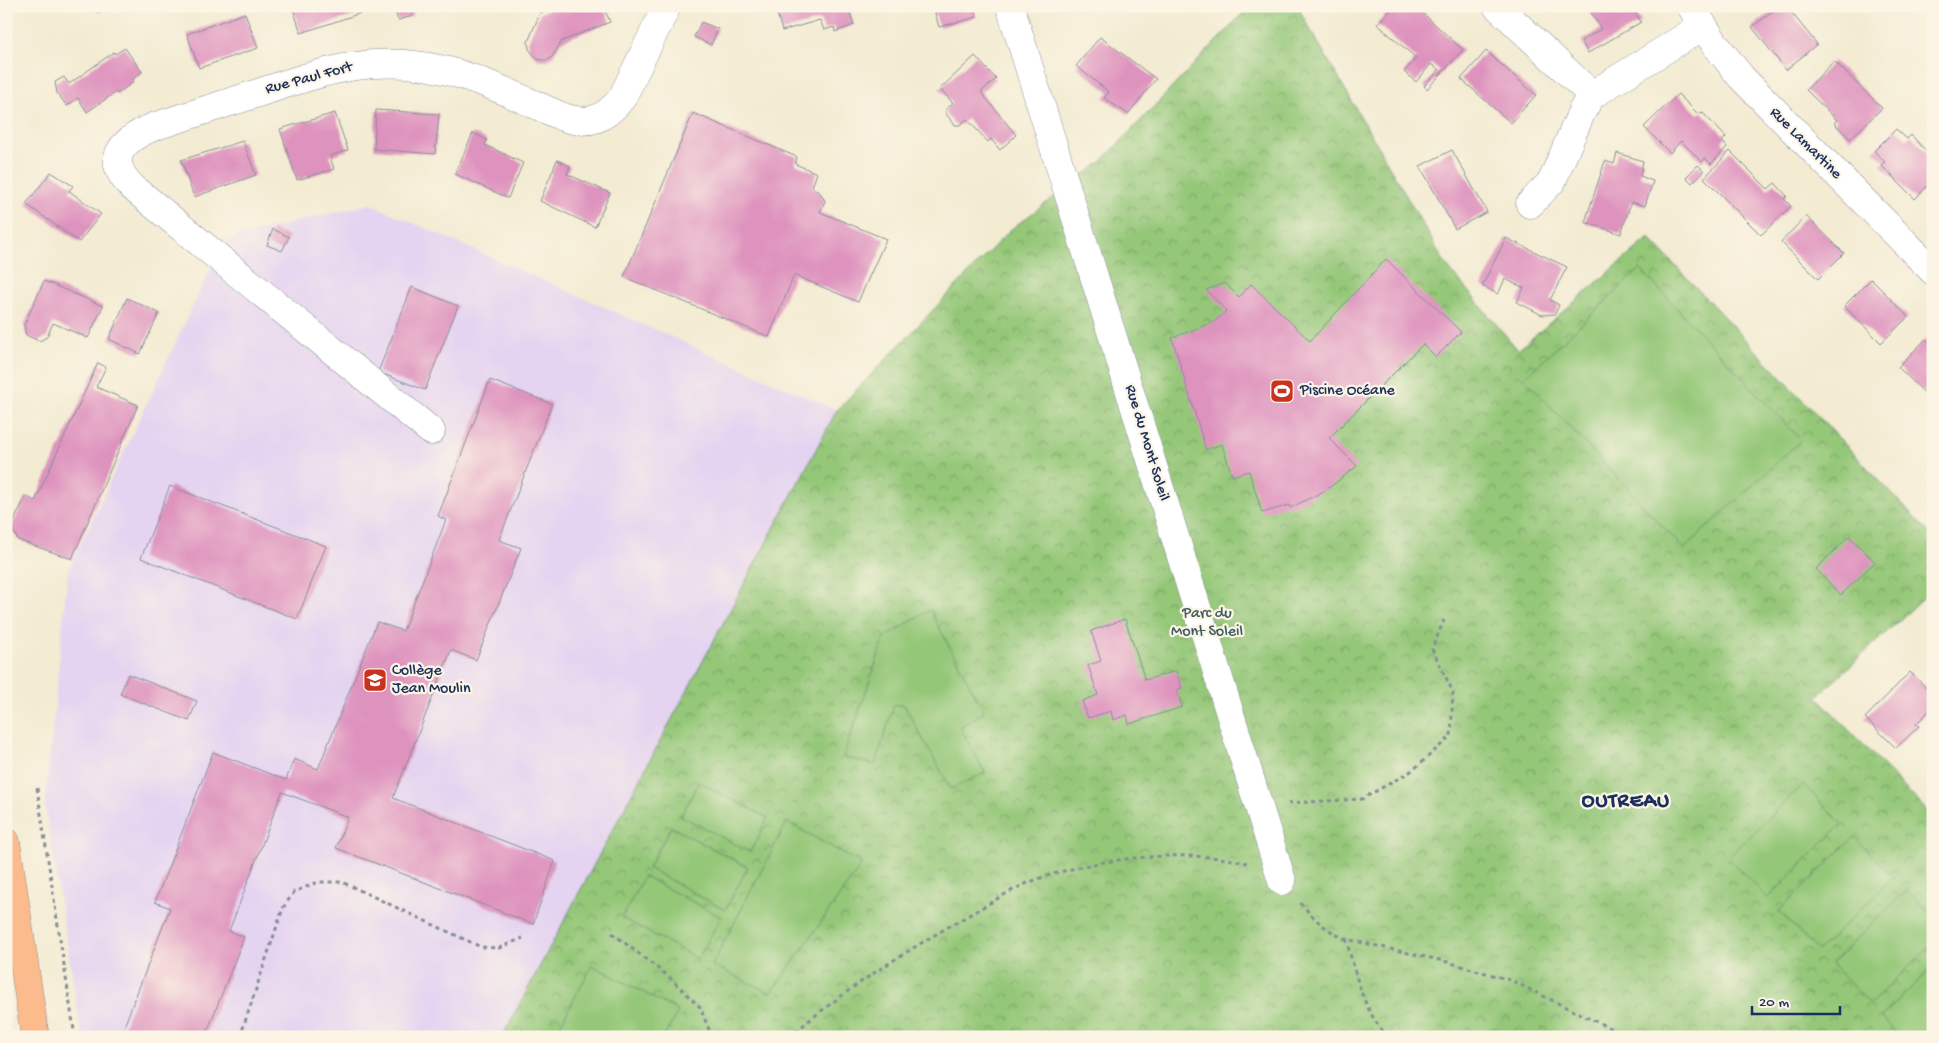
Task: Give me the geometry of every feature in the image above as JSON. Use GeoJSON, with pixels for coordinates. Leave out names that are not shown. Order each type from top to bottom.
{"type":"FeatureCollection","features":[{"type":"Feature","properties":{"kind":"main road"},"geometry":{"type":"LineString","coordinates":[[6,842],[35,1037]]}},
{"type":"Feature","properties":{"kind":"street","name":"Rue Paul Fort"},"geometry":{"type":"LineString","coordinates":[[431,431],[125,180],[119,171],[117,163],[119,153],[131,138],[153,127],[322,72],[356,65],[382,63],[426,66],[455,73],[563,117],[585,122],[595,120],[614,108],[625,92],[667,6]]}},
{"type":"Feature","properties":{"kind":"street","name":"Rue du Mont Soleil"},"geometry":{"type":"LineString","coordinates":[[1010,6],[1282,881]]}},
{"type":"Feature","properties":{"kind":"street"},"geometry":{"type":"LineString","coordinates":[[1497,6],[1592,95]]}},
{"type":"Feature","properties":{"kind":"street"},"geometry":{"type":"LineString","coordinates":[[1530,204],[1552,181],[1582,111],[1592,95],[1697,16]]}},
{"type":"Feature","properties":{"kind":"street","name":"Rue Lamartine"},"geometry":{"type":"LineString","coordinates":[[1697,16],[1736,72],[1767,106],[1933,270]]}},
{"type":"Feature","properties":{"kind":"path"},"geometry":{"type":"LineString","coordinates":[[1258,805],[1362,799],[1414,770],[1451,736],[1453,692],[1432,649],[1444,620]]}},
{"type":"Feature","properties":{"kind":"path"},"geometry":{"type":"LineString","coordinates":[[37,788],[75,1037]]}},
{"type":"Feature","properties":{"kind":"path"},"geometry":{"type":"LineString","coordinates":[[790,1037],[827,1006],[898,956],[995,900],[1036,880],[1057,873],[1112,861],[1179,856],[1210,857],[1249,863],[1282,881],[1321,926],[1346,939],[1444,961],[1510,980],[1628,1037]]}},
{"type":"Feature","properties":{"kind":"path"},"geometry":{"type":"LineString","coordinates":[[240,1037],[283,908],[294,892],[318,882],[342,882],[481,947],[499,948],[524,938]]}},
{"type":"Feature","properties":{"kind":"path"},"geometry":{"type":"LineString","coordinates":[[612,933],[669,977],[700,1007],[712,1037]]}},
{"type":"Feature","properties":{"kind":"path"},"geometry":{"type":"LineString","coordinates":[[1346,939],[1367,1009],[1378,1027],[1388,1037]]}},
{"type":"Feature","properties":{"kind":"shaded area","name":"Collège Jean Moulin"},"geometry":{"type":"Polygon","coordinates":[[[370,204],[837,410],[502,1037],[82,1037],[45,806],[68,571],[224,240],[370,204]]]}},
{"type":"Feature","properties":{"kind":"green space","name":"Parc du Mont Soleil"},"geometry":{"type":"Polygon","coordinates":[[[1250,6],[1297,6],[1446,265],[1518,350],[1649,238],[1933,537],[1933,589],[1817,697],[1933,817],[1933,1037],[502,1037],[837,410],[1010,230],[1101,162],[1250,6]]]}},
{"type":"Feature","properties":{"kind":"green space"},"geometry":{"type":"Polygon","coordinates":[[[1640,269],[1801,440],[1684,549],[1524,378],[1640,269]]]}},
{"type":"Feature","properties":{"kind":"green space"},"geometry":{"type":"Polygon","coordinates":[[[930,610],[984,712],[960,727],[985,773],[951,789],[904,705],[894,705],[875,765],[843,757],[885,637],[930,610]]]}},
{"type":"Feature","properties":{"kind":"green space"},"geometry":{"type":"Polygon","coordinates":[[[699,782],[768,818],[750,852],[681,816],[699,782]]]}},
{"type":"Feature","properties":{"kind":"green space"},"geometry":{"type":"Polygon","coordinates":[[[1803,784],[1842,824],[1768,898],[1728,858],[1803,784]]]}},
{"type":"Feature","properties":{"kind":"green space"},"geometry":{"type":"Polygon","coordinates":[[[787,822],[862,864],[771,993],[712,965],[787,822]]]}},
{"type":"Feature","properties":{"kind":"green space"},"geometry":{"type":"Polygon","coordinates":[[[671,827],[748,867],[725,910],[648,868],[671,827]]]}},
{"type":"Feature","properties":{"kind":"green space"},"geometry":{"type":"Polygon","coordinates":[[[1854,837],[1894,877],[1818,951],[1779,911],[1854,837]]]}},
{"type":"Feature","properties":{"kind":"green space"},"geometry":{"type":"Polygon","coordinates":[[[644,876],[721,917],[698,959],[622,918],[644,876]]]}},
{"type":"Feature","properties":{"kind":"green space"},"geometry":{"type":"Polygon","coordinates":[[[1907,890],[1933,917],[1933,943],[1870,1004],[1831,964],[1907,890]]]}},
{"type":"Feature","properties":{"kind":"green space"},"geometry":{"type":"Polygon","coordinates":[[[592,965],[678,1011],[664,1037],[554,1037],[592,965]]]}},
{"type":"Feature","properties":{"kind":"green space"},"geometry":{"type":"Polygon","coordinates":[[[1933,967],[1933,1037],[1900,1037],[1881,1017],[1933,967]]]}},
{"type":"Feature","properties":{"kind":"building"},"geometry":{"type":"Polygon","coordinates":[[[96,6],[111,6],[98,12],[96,6]]]}},
{"type":"Feature","properties":{"kind":"building"},"geometry":{"type":"Polygon","coordinates":[[[292,6],[362,6],[364,12],[301,33],[292,6]]]}},
{"type":"Feature","properties":{"kind":"building"},"geometry":{"type":"Polygon","coordinates":[[[393,6],[412,6],[413,16],[398,20],[393,6]]]}},
{"type":"Feature","properties":{"kind":"building"},"geometry":{"type":"Polygon","coordinates":[[[556,6],[603,6],[610,22],[562,41],[548,60],[537,59],[529,49],[528,42],[540,13],[556,6]]]}},
{"type":"Feature","properties":{"kind":"building"},"geometry":{"type":"Polygon","coordinates":[[[775,6],[848,6],[854,25],[835,32],[834,27],[824,30],[820,20],[782,31],[775,6]]]}},
{"type":"Feature","properties":{"kind":"building"},"geometry":{"type":"Polygon","coordinates":[[[933,6],[973,6],[977,17],[939,27],[933,6]]]}},
{"type":"Feature","properties":{"kind":"building"},"geometry":{"type":"Polygon","coordinates":[[[1394,6],[1415,6],[1463,50],[1427,89],[1424,86],[1439,70],[1431,64],[1416,82],[1404,72],[1416,58],[1377,24],[1394,6]]]}},
{"type":"Feature","properties":{"kind":"building"},"geometry":{"type":"Polygon","coordinates":[[[1587,6],[1632,6],[1641,22],[1588,53],[1581,41],[1601,29],[1587,6]]]}},
{"type":"Feature","properties":{"kind":"building"},"geometry":{"type":"Polygon","coordinates":[[[1779,6],[1786,6],[1817,44],[1786,70],[1752,27],[1779,6]]]}},
{"type":"Feature","properties":{"kind":"building"},"geometry":{"type":"Polygon","coordinates":[[[245,13],[258,48],[199,68],[187,34],[245,13]]]}},
{"type":"Feature","properties":{"kind":"building"},"geometry":{"type":"Polygon","coordinates":[[[701,22],[718,29],[711,45],[694,37],[701,22]]]}},
{"type":"Feature","properties":{"kind":"building"},"geometry":{"type":"Polygon","coordinates":[[[1100,37],[1156,79],[1128,114],[1104,98],[1109,92],[1076,66],[1100,37]]]}},
{"type":"Feature","properties":{"kind":"building"},"geometry":{"type":"Polygon","coordinates":[[[125,48],[142,72],[133,79],[133,82],[87,112],[78,98],[67,106],[57,93],[55,82],[64,77],[69,84],[114,52],[115,54],[125,48]]]}},
{"type":"Feature","properties":{"kind":"building"},"geometry":{"type":"Polygon","coordinates":[[[1486,51],[1536,95],[1511,123],[1461,79],[1486,51]]]}},
{"type":"Feature","properties":{"kind":"building"},"geometry":{"type":"Polygon","coordinates":[[[975,56],[996,79],[981,92],[1016,135],[1000,150],[991,139],[988,142],[967,119],[960,125],[955,125],[946,114],[946,109],[953,103],[940,89],[975,56]]]}},
{"type":"Feature","properties":{"kind":"building"},"geometry":{"type":"Polygon","coordinates":[[[1834,61],[1882,108],[1850,139],[1834,123],[1837,120],[1806,90],[1834,61]]]}},
{"type":"Feature","properties":{"kind":"building"},"geometry":{"type":"Polygon","coordinates":[[[1678,94],[1698,114],[1702,112],[1726,137],[1722,141],[1727,147],[1711,164],[1705,158],[1702,162],[1681,141],[1670,153],[1644,127],[1678,94]]]}},
{"type":"Feature","properties":{"kind":"building"},"geometry":{"type":"Polygon","coordinates":[[[376,110],[439,114],[435,154],[374,149],[376,110]]]}},
{"type":"Feature","properties":{"kind":"building"},"geometry":{"type":"Polygon","coordinates":[[[335,113],[348,150],[330,156],[334,169],[297,180],[280,129],[335,113]]]}},
{"type":"Feature","properties":{"kind":"building"},"geometry":{"type":"Polygon","coordinates":[[[693,113],[797,157],[795,164],[817,173],[812,187],[821,194],[825,201],[820,212],[886,239],[858,302],[794,275],[769,337],[624,277],[693,113]]]}},
{"type":"Feature","properties":{"kind":"building"},"geometry":{"type":"Polygon","coordinates":[[[1896,129],[1907,139],[1911,135],[1930,155],[1933,152],[1933,180],[1915,199],[1881,165],[1885,162],[1874,151],[1896,129]]]}},
{"type":"Feature","properties":{"kind":"building"},"geometry":{"type":"Polygon","coordinates":[[[473,133],[487,140],[485,145],[523,163],[508,198],[455,174],[473,133]]]}},
{"type":"Feature","properties":{"kind":"building"},"geometry":{"type":"Polygon","coordinates":[[[243,141],[256,175],[194,197],[181,160],[243,141]]]}},
{"type":"Feature","properties":{"kind":"building"},"geometry":{"type":"Polygon","coordinates":[[[1452,150],[1487,212],[1455,229],[1420,166],[1452,150]]]}},
{"type":"Feature","properties":{"kind":"building"},"geometry":{"type":"Polygon","coordinates":[[[1730,151],[1768,189],[1775,183],[1787,196],[1784,199],[1791,206],[1761,235],[1704,178],[1730,151]]]}},
{"type":"Feature","properties":{"kind":"building"},"geometry":{"type":"Polygon","coordinates":[[[1617,153],[1643,161],[1640,176],[1653,181],[1645,206],[1631,202],[1621,234],[1585,222],[1605,161],[1614,164],[1617,153]]]}},
{"type":"Feature","properties":{"kind":"building"},"geometry":{"type":"Polygon","coordinates":[[[557,160],[570,166],[567,174],[610,193],[595,227],[540,201],[557,160]]]}},
{"type":"Feature","properties":{"kind":"building"},"geometry":{"type":"Polygon","coordinates":[[[1698,165],[1704,171],[1692,183],[1686,177],[1698,165]]]}},
{"type":"Feature","properties":{"kind":"building"},"geometry":{"type":"Polygon","coordinates":[[[51,172],[73,186],[69,191],[101,214],[79,242],[26,204],[51,172]]]}},
{"type":"Feature","properties":{"kind":"building"},"geometry":{"type":"Polygon","coordinates":[[[1806,216],[1844,253],[1818,279],[1781,242],[1806,216]]]}},
{"type":"Feature","properties":{"kind":"building"},"geometry":{"type":"Polygon","coordinates":[[[273,229],[289,237],[282,251],[267,245],[273,229]]]}},
{"type":"Feature","properties":{"kind":"building"},"geometry":{"type":"Polygon","coordinates":[[[1506,238],[1567,267],[1550,300],[1559,305],[1555,314],[1542,315],[1517,302],[1524,288],[1505,279],[1498,294],[1482,286],[1506,238]]]}},
{"type":"Feature","properties":{"kind":"building","name":"Piscine Océane"},"geometry":{"type":"Polygon","coordinates":[[[1386,259],[1461,332],[1436,357],[1423,344],[1329,438],[1357,466],[1326,490],[1290,508],[1289,505],[1262,513],[1249,471],[1232,476],[1222,444],[1206,450],[1172,338],[1214,322],[1226,311],[1206,290],[1225,283],[1239,297],[1251,284],[1310,341],[1386,259]]]}},
{"type":"Feature","properties":{"kind":"building"},"geometry":{"type":"Polygon","coordinates":[[[1871,279],[1908,317],[1881,343],[1844,306],[1871,279]]]}},
{"type":"Feature","properties":{"kind":"building"},"geometry":{"type":"Polygon","coordinates":[[[44,281],[103,306],[88,338],[53,323],[47,337],[39,341],[26,335],[24,325],[44,281]]]}},
{"type":"Feature","properties":{"kind":"building"},"geometry":{"type":"Polygon","coordinates":[[[412,287],[458,306],[425,390],[378,372],[412,287]]]}},
{"type":"Feature","properties":{"kind":"building"},"geometry":{"type":"Polygon","coordinates":[[[127,298],[159,313],[140,354],[109,339],[127,298]]]}},
{"type":"Feature","properties":{"kind":"building"},"geometry":{"type":"Polygon","coordinates":[[[1926,339],[1933,346],[1933,401],[1898,367],[1926,339]]]}},
{"type":"Feature","properties":{"kind":"building"},"geometry":{"type":"Polygon","coordinates":[[[98,363],[106,367],[96,387],[138,405],[72,559],[18,540],[11,527],[26,496],[35,501],[98,363]]]}},
{"type":"Feature","properties":{"kind":"building"},"geometry":{"type":"Polygon","coordinates":[[[490,380],[552,404],[499,540],[521,548],[476,660],[451,650],[393,798],[555,861],[533,924],[336,848],[348,817],[282,792],[229,931],[244,937],[205,1037],[120,1037],[170,908],[155,902],[213,752],[286,780],[294,759],[318,769],[377,622],[403,631],[446,520],[438,516],[490,380]]]}},
{"type":"Feature","properties":{"kind":"building"},"geometry":{"type":"Polygon","coordinates":[[[170,486],[326,546],[297,619],[141,558],[170,486]]]}},
{"type":"Feature","properties":{"kind":"building"},"geometry":{"type":"Polygon","coordinates":[[[1849,536],[1875,562],[1841,595],[1816,569],[1849,536]]]}},
{"type":"Feature","properties":{"kind":"building"},"geometry":{"type":"Polygon","coordinates":[[[1125,619],[1145,680],[1176,671],[1182,688],[1177,690],[1182,707],[1129,724],[1127,715],[1113,720],[1111,711],[1088,718],[1082,701],[1098,695],[1088,665],[1101,661],[1091,631],[1125,619]]]}},
{"type":"Feature","properties":{"kind":"building"},"geometry":{"type":"Polygon","coordinates":[[[1910,672],[1933,694],[1933,707],[1916,724],[1919,726],[1896,748],[1865,718],[1910,672]]]}},
{"type":"Feature","properties":{"kind":"building"},"geometry":{"type":"Polygon","coordinates":[[[128,674],[197,701],[189,721],[120,694],[128,674]]]}},
{"type":"Feature","properties":{"kind":"place","name":"Piscine Océane"},"geometry":{"type":"Point","coordinates":[1282,391]}},
{"type":"Feature","properties":{"kind":"place","name":"Collège Jean Moulin"},"geometry":{"type":"Point","coordinates":[375,680]}},
{"type":"Feature","properties":{"kind":"district","name":"OUTREAU"},"geometry":{"type":"Point","coordinates":[1626,802]}}]}
